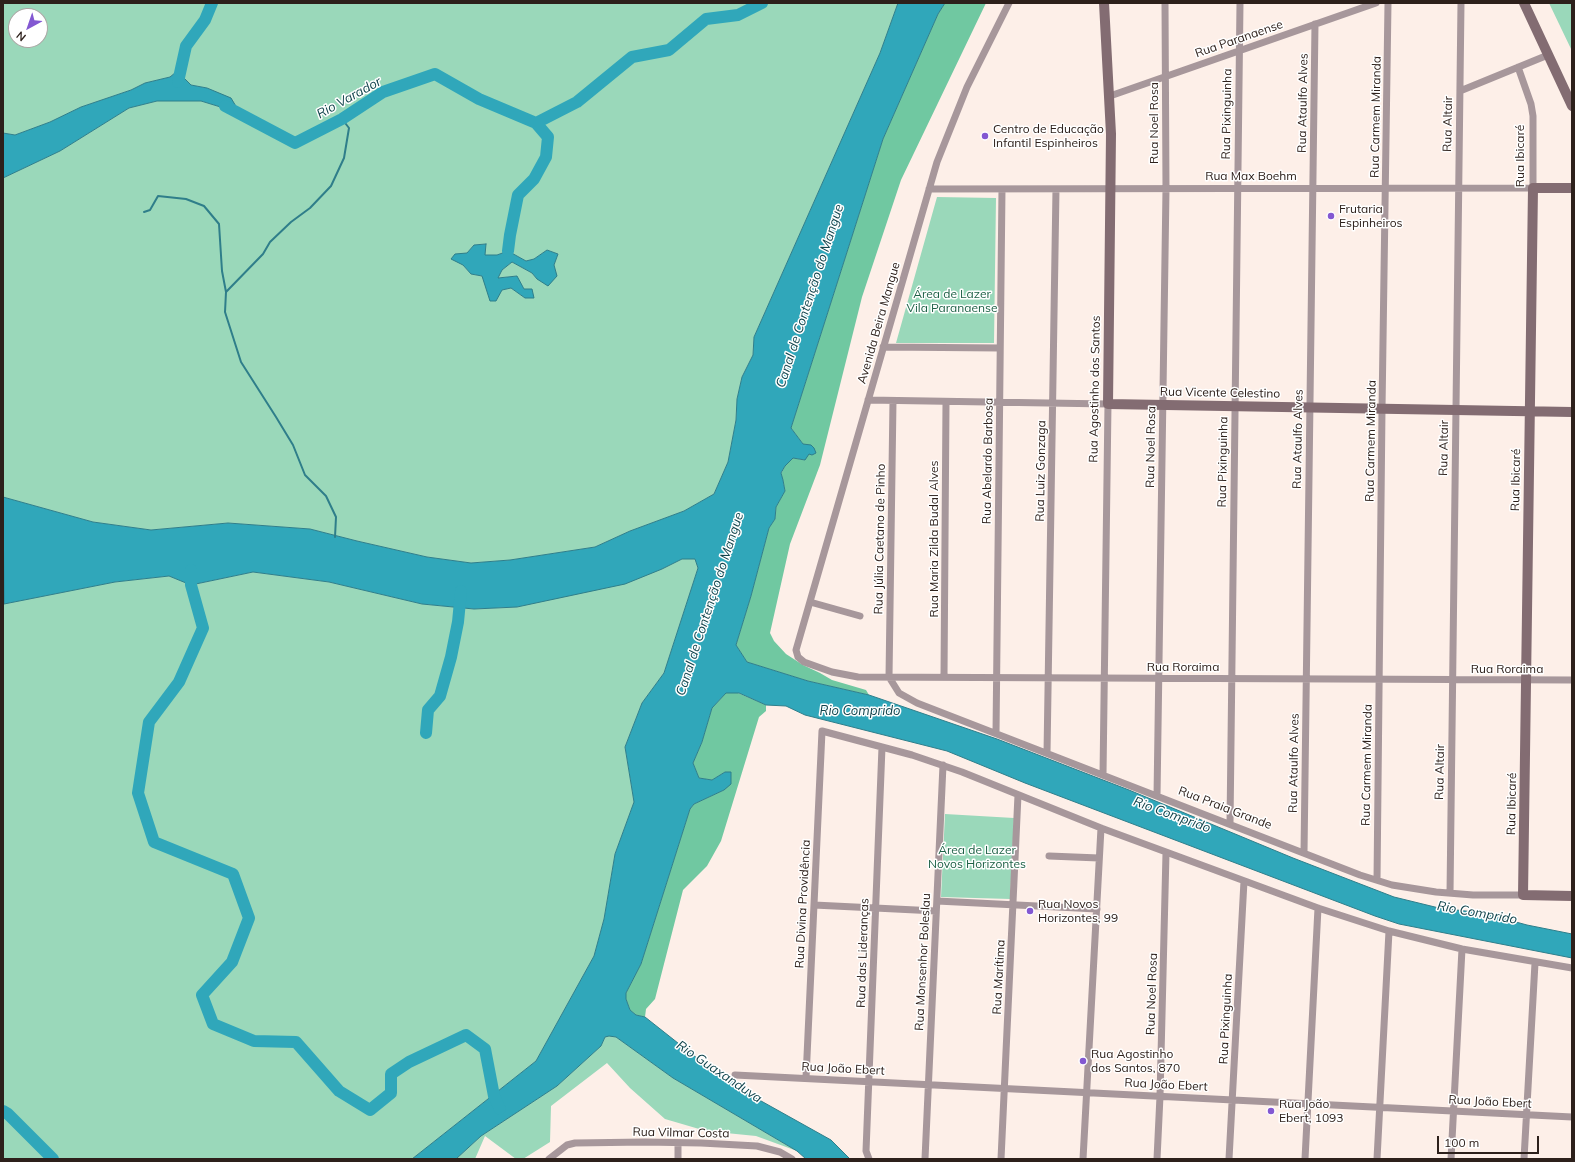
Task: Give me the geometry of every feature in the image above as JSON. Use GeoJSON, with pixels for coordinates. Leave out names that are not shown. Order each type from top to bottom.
{"type":"FeatureCollection","features":[{"type":"Feature","properties":{"kind":"street","name":"Avenida Beira Mangue"},"geometry":{"type":"LineString","coordinates":[[798,658],[796,650],[937,162],[955,116],[1009,3]]}},
{"type":"Feature","properties":{"kind":"street","name":"Rua Agostinho dos Santos"},"geometry":{"type":"LineString","coordinates":[[1103,775],[1111,189],[1110,96],[1104,3]]}},
{"type":"Feature","properties":{"kind":"street","name":"Rua Noel Rosa"},"geometry":{"type":"LineString","coordinates":[[1156,796],[1166,189],[1165,3]]}},
{"type":"Feature","properties":{"kind":"street","name":"Rua Pixinguinha"},"geometry":{"type":"LineString","coordinates":[[1230,824],[1240,3]]}},
{"type":"Feature","properties":{"kind":"street","name":"Rua Paranaense"},"geometry":{"type":"LineString","coordinates":[[1110,96],[1376,3]]}},
{"type":"Feature","properties":{"kind":"street","name":"Rua Carmem Miranda"},"geometry":{"type":"LineString","coordinates":[[1377,880],[1388,3]]}},
{"type":"Feature","properties":{"kind":"street","name":"Rua Altair"},"geometry":{"type":"LineString","coordinates":[[1450,894],[1461,3]]}},
{"type":"Feature","properties":{"kind":"street"},"geometry":{"type":"LineString","coordinates":[[1524,3],[1572,106]]}},
{"type":"Feature","properties":{"kind":"street","name":"Rua Ataulfo Alves"},"geometry":{"type":"LineString","coordinates":[[1304,853],[1315,24]]}},
{"type":"Feature","properties":{"kind":"street"},"geometry":{"type":"LineString","coordinates":[[1460,91],[1548,54]]}},
{"type":"Feature","properties":{"kind":"street","name":"Rua Ibicaré"},"geometry":{"type":"LineString","coordinates":[[1518,67],[1529,97],[1533,116],[1523,896]]}},
{"type":"Feature","properties":{"kind":"street","name":"Rua Max Boehm"},"geometry":{"type":"LineString","coordinates":[[929,189],[1572,188]]}},
{"type":"Feature","properties":{"kind":"street","name":"Rua Abelardo Barbosa"},"geometry":{"type":"LineString","coordinates":[[996,733],[1002,189]]}},
{"type":"Feature","properties":{"kind":"street","name":"Rua Luiz Gonzaga"},"geometry":{"type":"LineString","coordinates":[[1047,753],[1056,189]]}},
{"type":"Feature","properties":{"kind":"street"},"geometry":{"type":"LineString","coordinates":[[883,347],[1000,348]]}},
{"type":"Feature","properties":{"kind":"street","name":"Rua Vicente Celestino"},"geometry":{"type":"LineString","coordinates":[[868,400],[1572,412]]}},
{"type":"Feature","properties":{"kind":"street","name":"Rua Júlia Caetano de Pinho"},"geometry":{"type":"LineString","coordinates":[[889,677],[893,401]]}},
{"type":"Feature","properties":{"kind":"street","name":"Rua Maria Zilda Budal Alves"},"geometry":{"type":"LineString","coordinates":[[944,677],[946,402]]}},
{"type":"Feature","properties":{"kind":"street"},"geometry":{"type":"LineString","coordinates":[[810,602],[860,616]]}},
{"type":"Feature","properties":{"kind":"street","name":"Rua Roraima"},"geometry":{"type":"LineString","coordinates":[[798,658],[804,662],[842,675],[858,677],[1572,680]]}},
{"type":"Feature","properties":{"kind":"street","name":"Rua Praia Grande"},"geometry":{"type":"LineString","coordinates":[[889,677],[896,690],[907,698],[1156,796],[1377,880],[1406,888],[1450,894],[1572,896]]}},
{"type":"Feature","properties":{"kind":"street","name":"Rua Divina Providência"},"geometry":{"type":"LineString","coordinates":[[806,1078],[822,730],[882,747]]}},
{"type":"Feature","properties":{"kind":"street"},"geometry":{"type":"LineString","coordinates":[[882,747],[917,756],[982,779],[1018,795],[1166,853],[1318,908],[1389,931],[1462,949],[1535,963],[1572,968]]}},
{"type":"Feature","properties":{"kind":"street","name":"Rua das Lideranças"},"geometry":{"type":"LineString","coordinates":[[868,1159],[866,1151],[868,1082],[882,747]]}},
{"type":"Feature","properties":{"kind":"street","name":"Rua Monsenhor Boleslau"},"geometry":{"type":"LineString","coordinates":[[925,1159],[943,765]]}},
{"type":"Feature","properties":{"kind":"street","name":"Rua Marítima"},"geometry":{"type":"LineString","coordinates":[[1001,1159],[1018,795]]}},
{"type":"Feature","properties":{"kind":"street"},"geometry":{"type":"LineString","coordinates":[[1083,1159],[1101,828]]}},
{"type":"Feature","properties":{"kind":"street","name":"Rua Noel Rosa"},"geometry":{"type":"LineString","coordinates":[[1156,1159],[1160,1096],[1166,853]]}},
{"type":"Feature","properties":{"kind":"street"},"geometry":{"type":"LineString","coordinates":[[1049,856],[1099,858]]}},
{"type":"Feature","properties":{"kind":"street","name":"Rua Pixinguinha"},"geometry":{"type":"LineString","coordinates":[[1229,1159],[1244,881]]}},
{"type":"Feature","properties":{"kind":"street"},"geometry":{"type":"LineString","coordinates":[[937,901],[1097,910]]}},
{"type":"Feature","properties":{"kind":"street"},"geometry":{"type":"LineString","coordinates":[[814,905],[936,911]]}},
{"type":"Feature","properties":{"kind":"street"},"geometry":{"type":"LineString","coordinates":[[1305,1159],[1318,908]]}},
{"type":"Feature","properties":{"kind":"street"},"geometry":{"type":"LineString","coordinates":[[1377,1159],[1389,931]]}},
{"type":"Feature","properties":{"kind":"street"},"geometry":{"type":"LineString","coordinates":[[1451,1159],[1462,949]]}},
{"type":"Feature","properties":{"kind":"street"},"geometry":{"type":"LineString","coordinates":[[1524,1159],[1535,963]]}},
{"type":"Feature","properties":{"kind":"street","name":"Rua João Ebert"},"geometry":{"type":"LineString","coordinates":[[735,1075],[1572,1117]]}},
{"type":"Feature","properties":{"kind":"street","name":"Rua Vilmar Costa"},"geometry":{"type":"LineString","coordinates":[[548,1159],[567,1145],[580,1143],[678,1143],[757,1146],[780,1152],[792,1159]]}},
{"type":"Feature","properties":{"kind":"street"},"geometry":{"type":"LineString","coordinates":[[678,1143],[678,1159]]}},
{"type":"Feature","properties":{"kind":"green space"},"geometry":{"type":"Polygon","coordinates":[[[3,3],[898,3],[880,53],[754,337],[753,355],[742,377],[737,399],[736,420],[728,462],[714,494],[684,511],[630,531],[595,547],[510,560],[471,563],[427,557],[310,529],[228,523],[151,530],[93,522],[3,497],[3,178],[60,151],[129,108],[157,101],[201,101],[240,113],[217,93],[207,88],[191,85],[182,76],[181,68],[170,77],[145,83],[131,90],[81,107],[50,122],[15,135],[3,133],[3,3]],[[485,244],[474,245],[467,253],[463,265],[471,274],[482,276],[502,290],[511,288],[525,298],[524,289],[516,276],[497,278],[502,270],[512,262],[532,273],[537,279],[554,265],[558,254],[547,250],[534,259],[526,261],[508,251],[497,255],[485,255],[485,244]]]}},
{"type":"Feature","properties":{"kind":"green space"},"geometry":{"type":"Polygon","coordinates":[[[945,3],[986,3],[901,180],[862,297],[820,465],[790,544],[770,633],[774,641],[786,654],[803,665],[832,680],[866,690],[869,695],[808,681],[747,662],[736,645],[769,528],[775,519],[776,507],[785,491],[781,474],[785,466],[793,458],[804,460],[803,444],[791,428],[883,139],[938,14],[945,3]]]}},
{"type":"Feature","properties":{"kind":"green space"},"geometry":{"type":"Polygon","coordinates":[[[1549,3],[1572,3],[1572,51],[1549,3]]]}},
{"type":"Feature","properties":{"kind":"green space","name":"Área de Lazer Vila Paranaense"},"geometry":{"type":"Polygon","coordinates":[[[937,197],[996,198],[994,343],[896,343],[937,197]]]}},
{"type":"Feature","properties":{"kind":"green space"},"geometry":{"type":"Polygon","coordinates":[[[695,558],[698,568],[664,673],[642,703],[625,747],[634,802],[615,854],[604,919],[594,956],[536,1061],[412,1159],[3,1159],[3,604],[115,582],[169,576],[192,585],[253,572],[329,582],[422,604],[474,609],[517,607],[662,569],[682,559],[695,558]]]}},
{"type":"Feature","properties":{"kind":"green space"},"geometry":{"type":"Polygon","coordinates":[[[726,693],[738,693],[766,705],[766,711],[759,717],[721,841],[707,866],[683,890],[655,999],[646,1009],[645,1017],[636,1015],[630,1010],[626,999],[626,993],[641,964],[690,809],[694,804],[724,790],[725,772],[712,780],[699,778],[693,763],[702,742],[712,708],[726,693]]]}},
{"type":"Feature","properties":{"kind":"green space","name":"Área de Lazer Novos Horizontes"},"geometry":{"type":"Polygon","coordinates":[[[945,814],[1014,818],[1010,899],[941,897],[945,814]]]}},
{"type":"Feature","properties":{"kind":"green space"},"geometry":{"type":"Polygon","coordinates":[[[609,1035],[616,1037],[673,1078],[797,1151],[756,1136],[706,1131],[665,1119],[630,1088],[607,1063],[551,1106],[550,1142],[523,1159],[516,1159],[485,1136],[475,1159],[456,1159],[481,1136],[557,1086],[601,1046],[605,1037],[609,1035]]]}},
{"type":"Feature","properties":{"kind":"water"},"geometry":{"type":"Polygon","coordinates":[[[898,3],[945,3],[938,14],[883,139],[791,428],[803,444],[811,445],[816,453],[812,455],[809,454],[805,460],[793,458],[785,466],[781,473],[785,491],[776,507],[775,519],[769,528],[736,645],[747,662],[808,681],[869,695],[997,739],[1129,790],[1293,858],[1394,897],[1439,908],[1483,913],[1527,925],[1572,934],[1572,958],[1399,924],[1025,783],[947,751],[805,715],[786,706],[766,705],[739,693],[726,693],[712,708],[702,742],[693,763],[699,778],[712,780],[725,772],[731,772],[731,784],[724,790],[694,804],[690,809],[641,964],[626,993],[626,999],[630,1010],[636,1015],[645,1017],[726,1081],[733,1081],[736,1087],[831,1140],[850,1159],[806,1159],[797,1151],[673,1078],[616,1037],[609,1036],[605,1037],[601,1046],[557,1086],[481,1136],[456,1159],[412,1159],[536,1061],[594,956],[604,919],[615,854],[634,802],[625,747],[642,703],[664,673],[698,568],[695,559],[682,559],[625,584],[517,607],[474,609],[422,604],[329,582],[253,572],[191,585],[169,576],[115,582],[4,604],[3,497],[93,522],[151,530],[228,523],[310,529],[427,557],[471,563],[510,560],[595,547],[630,531],[684,511],[714,494],[728,462],[736,420],[737,399],[742,377],[753,355],[754,337],[880,53],[898,3]]]}},
{"type":"Feature","properties":{"kind":"water"},"geometry":{"type":"Polygon","coordinates":[[[181,68],[182,76],[191,85],[207,88],[231,98],[240,113],[201,101],[157,101],[129,108],[60,151],[3,178],[3,133],[15,135],[50,122],[81,107],[131,90],[145,83],[170,77],[181,68]]]}},
{"type":"Feature","properties":{"kind":"water"},"geometry":{"type":"Polygon","coordinates":[[[486,244],[485,255],[497,255],[508,251],[526,261],[534,259],[547,250],[558,254],[554,265],[557,276],[548,286],[537,279],[532,273],[512,262],[502,270],[498,278],[517,276],[524,289],[532,289],[534,298],[525,298],[511,288],[502,290],[496,301],[490,301],[482,276],[471,274],[463,265],[451,259],[455,254],[467,253],[474,245],[486,244]]]}},
{"type":"Feature","properties":{"kind":"waterway"},"geometry":{"type":"LineString","coordinates":[[178,82],[186,46],[205,20],[212,3]]}},
{"type":"Feature","properties":{"kind":"waterway","name":"Rio Varador"},"geometry":{"type":"LineString","coordinates":[[225,106],[295,143],[342,119],[383,92],[435,74],[479,99],[536,123],[577,102],[632,57],[669,50],[706,19],[738,15],[762,3]]}},
{"type":"Feature","properties":{"kind":"waterway"},"geometry":{"type":"LineString","coordinates":[[144,212],[150,210],[158,196],[186,199],[204,206],[219,224],[222,271],[226,292],[263,254],[270,242],[291,222],[310,208],[331,186],[344,158],[349,128],[342,119]]}},
{"type":"Feature","properties":{"kind":"waterway"},"geometry":{"type":"LineString","coordinates":[[508,251],[518,195],[534,179],[546,157],[548,137],[536,123]]}},
{"type":"Feature","properties":{"kind":"waterway"},"geometry":{"type":"LineString","coordinates":[[226,292],[225,312],[241,362],[293,445],[305,475],[326,496],[336,517],[335,537]]}},
{"type":"Feature","properties":{"kind":"waterway"},"geometry":{"type":"LineString","coordinates":[[191,570],[191,585],[203,628],[179,682],[149,722],[138,793],[154,842],[233,874],[249,918],[232,962],[202,995],[213,1024],[254,1041],[296,1042],[339,1091],[370,1110],[391,1093],[391,1074],[409,1062],[466,1035],[485,1049],[494,1096],[500,1109]]}},
{"type":"Feature","properties":{"kind":"waterway"},"geometry":{"type":"LineString","coordinates":[[426,733],[428,710],[440,696],[451,657],[458,622],[461,591]]}},
{"type":"Feature","properties":{"kind":"waterway"},"geometry":{"type":"LineString","coordinates":[[3,1111],[8,1114],[53,1159]]}},
{"type":"Feature","properties":{"kind":"place","name":"Centro de Educação Infantil Espinheiros"},"geometry":{"type":"Point","coordinates":[985,136]}},
{"type":"Feature","properties":{"kind":"place","name":"Frutaria Espinheiros"},"geometry":{"type":"Point","coordinates":[1331,216]}},
{"type":"Feature","properties":{"kind":"place","name":"Rua Novos Horizontes, 99"},"geometry":{"type":"Point","coordinates":[1030,911]}},
{"type":"Feature","properties":{"kind":"place","name":"Rua Agostinho dos Santos, 870"},"geometry":{"type":"Point","coordinates":[1083,1061]}},
{"type":"Feature","properties":{"kind":"place","name":"Rua João Ebert, 1093"},"geometry":{"type":"Point","coordinates":[1271,1111]}},
{"type":"Feature","properties":{"kind":"water label","name":"Canal de Contenção do Mangue"},"geometry":{"type":"Point","coordinates":[810,296]}},
{"type":"Feature","properties":{"kind":"water label","name":"Canal de Contenção do Mangue"},"geometry":{"type":"Point","coordinates":[710,604]}},
{"type":"Feature","properties":{"kind":"water label","name":"Rio Comprido"},"geometry":{"type":"Point","coordinates":[860,711]}},
{"type":"Feature","properties":{"kind":"water label","name":"Rio Comprido"},"geometry":{"type":"Point","coordinates":[1172,815]}},
{"type":"Feature","properties":{"kind":"water label","name":"Rio Comprido"},"geometry":{"type":"Point","coordinates":[1477,913]}},
{"type":"Feature","properties":{"kind":"water label","name":"Rio Guaxanduva"},"geometry":{"type":"Point","coordinates":[719,1072]}}]}
